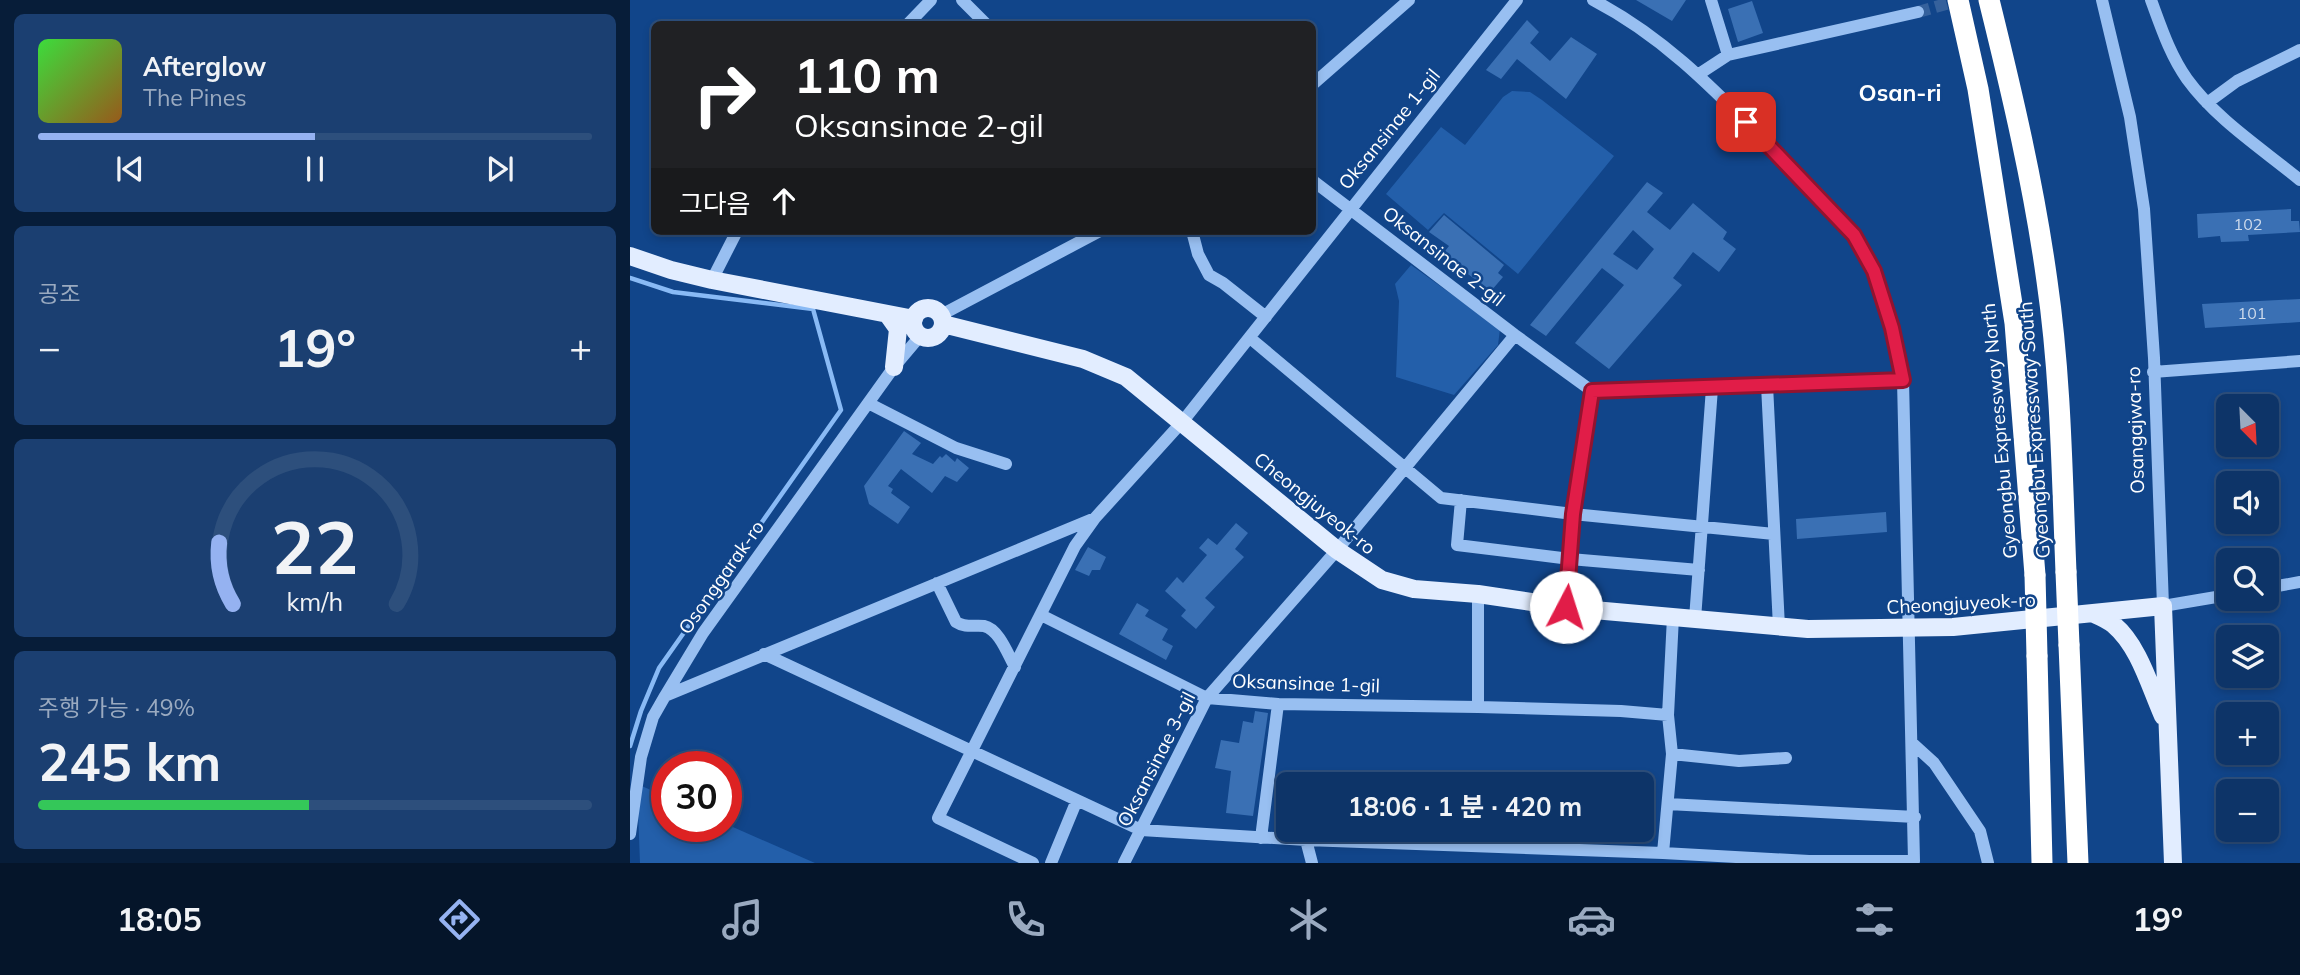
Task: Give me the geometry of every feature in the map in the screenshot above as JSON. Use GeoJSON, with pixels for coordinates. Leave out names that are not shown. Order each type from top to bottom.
{"type":"FeatureCollection","features":[{"type":"Feature","properties":{"kind":"highway","name":"Gyeongbu Expressway North"},"geometry":{"type":"LineString","coordinates":[[1958,0],[1978,89],[2015,323],[2035,575],[2042,863]]}},
{"type":"Feature","properties":{"kind":"highway","name":"Gyeongbu Expressway South"},"geometry":{"type":"LineString","coordinates":[[1989,0],[2028,167],[2047,281],[2057,382],[2078,863]]}},
{"type":"Feature","properties":{"kind":"main road"},"geometry":{"type":"LineString","coordinates":[[630,256],[712,280],[888,315],[935,335],[942,319],[928,308],[919,311],[917,327]]}},
{"type":"Feature","properties":{"kind":"main road"},"geometry":{"type":"LineString","coordinates":[[888,315],[898,329],[894,367]]}},
{"type":"Feature","properties":{"kind":"main road","name":"Cheongjuyeok-ro"},"geometry":{"type":"LineString","coordinates":[[942,319],[1083,359],[1126,377],[1183,421],[1337,550],[1367,572],[1395,585],[1566,607],[1808,629],[1953,627],[2163,606]]}},
{"type":"Feature","properties":{"kind":"main road","name":"Osangajwa-ro"},"geometry":{"type":"LineString","coordinates":[[2163,606],[2173,863]]}},
{"type":"Feature","properties":{"kind":"main road"},"geometry":{"type":"LineString","coordinates":[[2094,614],[2113,625],[2136,655],[2168,727]]}},
{"type":"Feature","properties":{"kind":"street"},"geometry":{"type":"LineString","coordinates":[[911,21],[931,0]]}},
{"type":"Feature","properties":{"kind":"street"},"geometry":{"type":"LineString","coordinates":[[962,0],[983,21]]}},
{"type":"Feature","properties":{"kind":"street"},"geometry":{"type":"LineString","coordinates":[[1316,81],[1409,0]]}},
{"type":"Feature","properties":{"kind":"street","name":"Oksansinae 1-gil"},"geometry":{"type":"LineString","coordinates":[[1033,863],[938,818],[1075,546],[1095,518],[1183,421],[1517,0]]}},
{"type":"Feature","properties":{"kind":"street"},"geometry":{"type":"LineString","coordinates":[[1361,842],[1663,853],[1809,862],[1914,861],[1903,380],[1892,328],[1874,271],[1854,235],[1699,74],[1619,14],[1593,0]]}},
{"type":"Feature","properties":{"kind":"street"},"geometry":{"type":"LineString","coordinates":[[1710,0],[1728,55]]}},
{"type":"Feature","properties":{"kind":"street","name":"Osangajwa-ro"},"geometry":{"type":"LineString","coordinates":[[2102,0],[2139,161],[2150,278],[2163,606]]}},
{"type":"Feature","properties":{"kind":"street"},"geometry":{"type":"LineString","coordinates":[[2151,0],[2174,57],[2207,103],[2300,180]]}},
{"type":"Feature","properties":{"kind":"street"},"geometry":{"type":"LineString","coordinates":[[1699,74],[1728,55],[1918,12]]}},
{"type":"Feature","properties":{"kind":"street"},"geometry":{"type":"LineString","coordinates":[[2207,103],[2237,80],[2300,50]]}},
{"type":"Feature","properties":{"kind":"street","name":"Oksansinae 2-gil"},"geometry":{"type":"LineString","coordinates":[[1316,183],[1592,391]]}},
{"type":"Feature","properties":{"kind":"street"},"geometry":{"type":"LineString","coordinates":[[712,280],[735,235]]}},
{"type":"Feature","properties":{"kind":"street"},"geometry":{"type":"LineString","coordinates":[[942,319],[1093,235]]}},
{"type":"Feature","properties":{"kind":"street"},"geometry":{"type":"LineString","coordinates":[[1193,235],[1198,254],[1209,275],[1266,317]]}},
{"type":"Feature","properties":{"kind":"street","name":"Osonggarak-ro"},"geometry":{"type":"LineString","coordinates":[[630,834],[641,757],[653,717],[703,633],[894,367],[917,327]]}},
{"type":"Feature","properties":{"kind":"street"},"geometry":{"type":"LineString","coordinates":[[1337,550],[1515,335]]}},
{"type":"Feature","properties":{"kind":"street"},"geometry":{"type":"LineString","coordinates":[[1250,338],[1441,498],[1774,534]]}},
{"type":"Feature","properties":{"kind":"street"},"geometry":{"type":"LineString","coordinates":[[2153,372],[2300,361]]}},
{"type":"Feature","properties":{"kind":"street"},"geometry":{"type":"LineString","coordinates":[[1566,607],[1573,514],[1592,391],[1903,380]]}},
{"type":"Feature","properties":{"kind":"street"},"geometry":{"type":"LineString","coordinates":[[1766,385],[1779,627]]}},
{"type":"Feature","properties":{"kind":"street"},"geometry":{"type":"LineString","coordinates":[[1695,619],[1712,388]]}},
{"type":"Feature","properties":{"kind":"street"},"geometry":{"type":"LineString","coordinates":[[868,403],[956,448],[1006,464]]}},
{"type":"Feature","properties":{"kind":"street"},"geometry":{"type":"LineString","coordinates":[[1461,500],[1457,545],[1570,559],[1699,570]]}},
{"type":"Feature","properties":{"kind":"street","name":"Oksansinae 1-gil"},"geometry":{"type":"LineString","coordinates":[[665,696],[1095,518]]}},
{"type":"Feature","properties":{"kind":"street","name":"Oksansinae 3-gil"},"geometry":{"type":"LineString","coordinates":[[1124,863],[1207,698],[1337,550]]}},
{"type":"Feature","properties":{"kind":"street"},"geometry":{"type":"LineString","coordinates":[[2279,586],[2300,582]]}},
{"type":"Feature","properties":{"kind":"street"},"geometry":{"type":"LineString","coordinates":[[937,583],[956,622],[961,626],[986,626],[993,630],[1015,667]]}},
{"type":"Feature","properties":{"kind":"street"},"geometry":{"type":"LineString","coordinates":[[1478,594],[1478,707]]}},
{"type":"Feature","properties":{"kind":"street","name":"Cheongjuyeok-ro"},"geometry":{"type":"LineString","coordinates":[[2163,606],[2216,597]]}},
{"type":"Feature","properties":{"kind":"street","name":"Oksansinae 1-gil"},"geometry":{"type":"LineString","coordinates":[[1041,615],[1207,698],[1278,704],[1621,711],[1668,715]]}},
{"type":"Feature","properties":{"kind":"street"},"geometry":{"type":"LineString","coordinates":[[1663,853],[1672,754],[1668,715],[1673,617]]}},
{"type":"Feature","properties":{"kind":"street"},"geometry":{"type":"LineString","coordinates":[[764,654],[1141,830],[1276,839]]}},
{"type":"Feature","properties":{"kind":"street"},"geometry":{"type":"LineString","coordinates":[[1261,838],[1278,704]]}},
{"type":"Feature","properties":{"kind":"street"},"geometry":{"type":"LineString","coordinates":[[1912,743],[1934,763],[1980,831],[1988,863]]}},
{"type":"Feature","properties":{"kind":"street"},"geometry":{"type":"LineString","coordinates":[[1672,754],[1740,761],[1786,758]]}},
{"type":"Feature","properties":{"kind":"street"},"geometry":{"type":"LineString","coordinates":[[1051,863],[1077,800]]}},
{"type":"Feature","properties":{"kind":"street"},"geometry":{"type":"LineString","coordinates":[[1668,804],[1915,817]]}},
{"type":"Feature","properties":{"kind":"street"},"geometry":{"type":"LineString","coordinates":[[1307,842],[1312,863]]}},
{"type":"Feature","properties":{"kind":"shaded area"},"geometry":{"type":"Polygon","coordinates":[[[1512,91],[1530,92],[1614,156],[1518,274],[1444,213],[1428,230],[1386,194],[1441,127],[1465,145],[1503,97],[1512,91]]]}},
{"type":"Feature","properties":{"kind":"shaded area"},"geometry":{"type":"Polygon","coordinates":[[[1411,265],[1500,329],[1498,345],[1454,395],[1396,377],[1399,301],[1395,284],[1411,265]]]}},
{"type":"Feature","properties":{"kind":"shaded area"},"geometry":{"type":"Polygon","coordinates":[[[637,784],[651,790],[651,842],[742,842],[742,831],[815,863],[640,863],[637,784]]]}},
{"type":"Feature","properties":{"kind":"building"},"geometry":{"type":"Polygon","coordinates":[[[1636,0],[1686,0],[1672,21],[1636,0]]]}},
{"type":"Feature","properties":{"kind":"building"},"geometry":{"type":"Polygon","coordinates":[[[1752,1],[1763,33],[1738,42],[1728,9],[1752,1]]]}},
{"type":"Feature","properties":{"kind":"building"},"geometry":{"type":"Polygon","coordinates":[[[1527,20],[1539,32],[1530,43],[1550,61],[1571,37],[1597,54],[1566,99],[1517,59],[1501,79],[1486,70],[1527,20]]]}},
{"type":"Feature","properties":{"kind":"building"},"geometry":{"type":"Polygon","coordinates":[[[1647,182],[1663,193],[1647,212],[1670,230],[1693,203],[1727,232],[1723,239],[1736,249],[1719,272],[1693,252],[1673,278],[1682,285],[1609,369],[1575,343],[1624,285],[1602,268],[1546,336],[1530,325],[1647,182]],[[1633,230],[1613,254],[1637,270],[1654,249],[1633,230]]]}},
{"type":"Feature","properties":{"kind":"building"},"geometry":{"type":"Polygon","coordinates":[[[2291,209],[2291,221],[2299,221],[2300,232],[2248,235],[2249,241],[2221,242],[2220,236],[2198,238],[2197,214],[2291,209]]]}},
{"type":"Feature","properties":{"kind":"building"},"geometry":{"type":"Polygon","coordinates":[[[1444,215],[1504,265],[1498,273],[1503,277],[1491,291],[1442,255],[1449,246],[1429,232],[1444,215]]]}},
{"type":"Feature","properties":{"kind":"building"},"geometry":{"type":"Polygon","coordinates":[[[2300,299],[2300,322],[2205,328],[2202,304],[2300,299]]]}},
{"type":"Feature","properties":{"kind":"building"},"geometry":{"type":"Polygon","coordinates":[[[904,431],[921,443],[912,454],[933,464],[946,454],[955,462],[957,458],[969,468],[957,482],[945,476],[932,493],[901,469],[888,486],[893,489],[891,493],[910,507],[898,524],[869,504],[864,486],[904,431]]]}},
{"type":"Feature","properties":{"kind":"building"},"geometry":{"type":"Polygon","coordinates":[[[1886,512],[1887,532],[1797,539],[1796,519],[1886,512]]]}},
{"type":"Feature","properties":{"kind":"building"},"geometry":{"type":"Polygon","coordinates":[[[1236,523],[1248,533],[1235,549],[1244,557],[1205,598],[1215,607],[1196,629],[1181,616],[1186,610],[1165,591],[1177,577],[1183,583],[1207,555],[1199,548],[1208,538],[1217,545],[1236,523]]]}},
{"type":"Feature","properties":{"kind":"building"},"geometry":{"type":"Polygon","coordinates":[[[1088,547],[1106,557],[1100,570],[1092,570],[1089,576],[1075,570],[1088,547]]]}},
{"type":"Feature","properties":{"kind":"building"},"geometry":{"type":"Polygon","coordinates":[[[1137,603],[1149,610],[1145,616],[1168,629],[1162,640],[1173,646],[1166,660],[1119,634],[1137,603]]]}},
{"type":"Feature","properties":{"kind":"building"},"geometry":{"type":"Polygon","coordinates":[[[1255,711],[1268,713],[1253,816],[1226,813],[1231,771],[1215,768],[1221,740],[1239,743],[1243,721],[1253,723],[1255,711]]]}},
{"type":"Feature","properties":{"kind":"waterway"},"geometry":{"type":"LineString","coordinates":[[630,278],[673,292],[813,309],[841,410],[659,668],[630,746]]}},
{"type":"Feature","properties":{"kind":"tunnel"},"geometry":{"type":"LineString","coordinates":[[1918,12],[1960,0]]}},
{"type":"Feature","properties":{"kind":"district","name":"Osan-ri"},"geometry":{"type":"Point","coordinates":[1900,93]}},
{"type":"Feature","properties":{"kind":"route"},"geometry":{"type":"LineString","coordinates":[[1566,607],[1573,514],[1592,391],[1903,380],[1892,328],[1874,271],[1854,235],[1746,122]]}}]}
